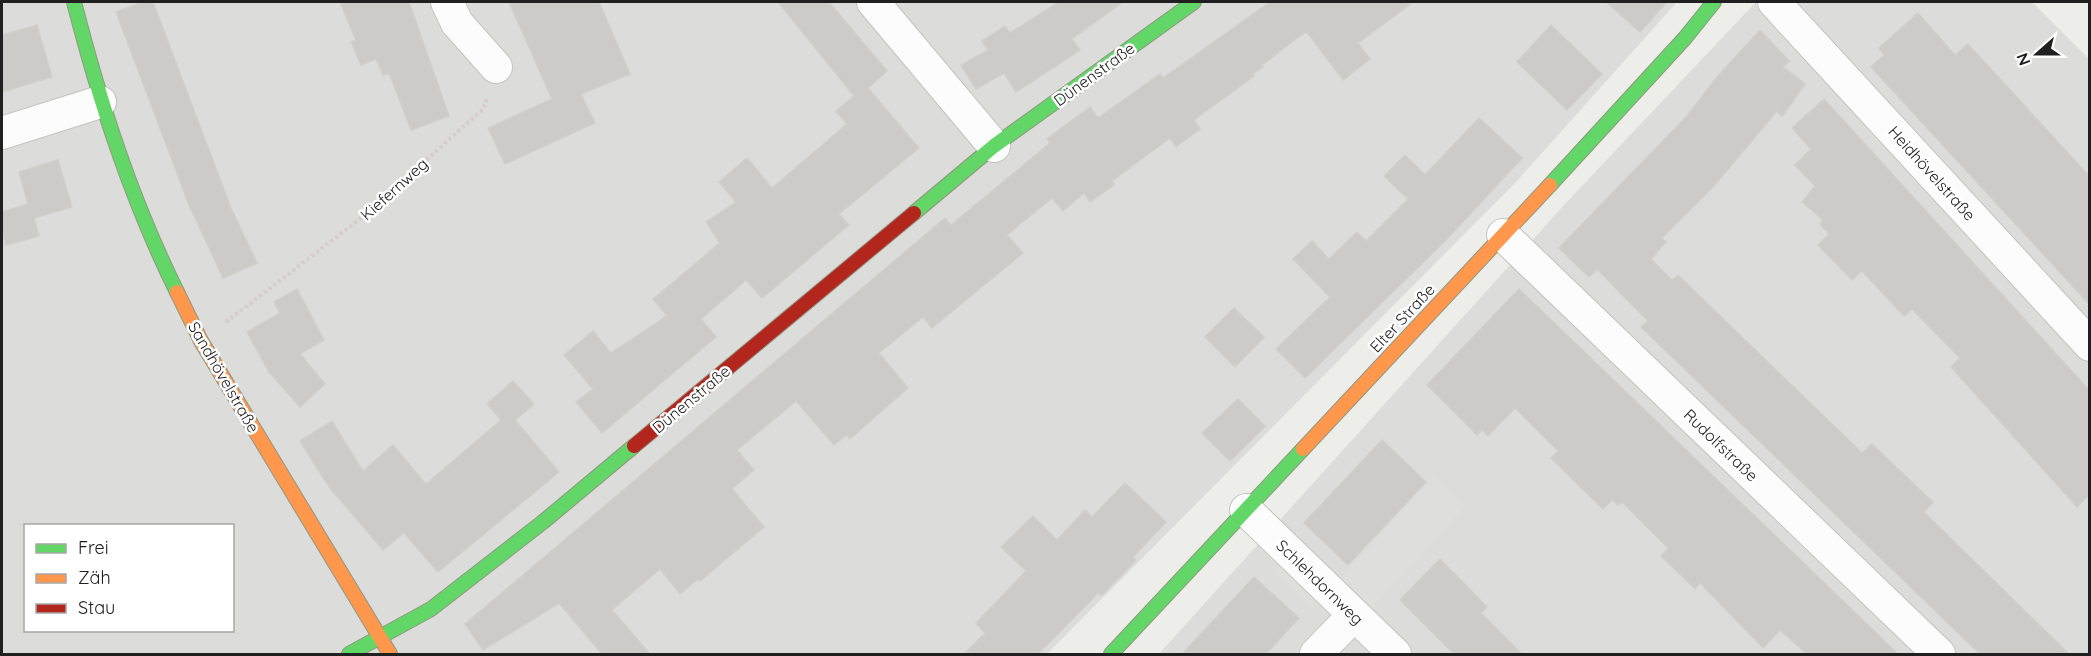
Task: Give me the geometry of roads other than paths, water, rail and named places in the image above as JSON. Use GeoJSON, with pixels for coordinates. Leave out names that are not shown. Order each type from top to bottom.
{"type":"FeatureCollection","features":[{"type":"Feature","properties":{"kind":"street","name":"Sandhövelstraße"},"geometry":{"type":"LineString","coordinates":[[74,2],[100,102],[152,242],[201,341],[390,654]]}},
{"type":"Feature","properties":{"kind":"street"},"geometry":{"type":"LineString","coordinates":[[447,2],[457,23],[496,67]]}},
{"type":"Feature","properties":{"kind":"street"},"geometry":{"type":"LineString","coordinates":[[873,2],[994,146]]}},
{"type":"Feature","properties":{"kind":"street","name":"Dünenstraße"},"geometry":{"type":"LineString","coordinates":[[379,638],[431,609],[543,522],[994,146],[1194,2]]}},
{"type":"Feature","properties":{"kind":"street","name":"Elter Straße"},"geometry":{"type":"LineString","coordinates":[[1111,654],[1685,38],[1714,2]]}},
{"type":"Feature","properties":{"kind":"street","name":"Heidhövelstraße"},"geometry":{"type":"LineString","coordinates":[[1774,2],[2090,345]]}},
{"type":"Feature","properties":{"kind":"street"},"geometry":{"type":"LineString","coordinates":[[2,133],[100,102]]}},
{"type":"Feature","properties":{"kind":"street","name":"Rudolfstraße"},"geometry":{"type":"LineString","coordinates":[[1503,234],[1939,654]]}},
{"type":"Feature","properties":{"kind":"street","name":"Schlehdornweg"},"geometry":{"type":"LineString","coordinates":[[1246,510],[1395,654]]}},
{"type":"Feature","properties":{"kind":"street"},"geometry":{"type":"LineString","coordinates":[[1316,654],[1354,615]]}},
{"type":"Feature","properties":{"kind":"street"},"geometry":{"type":"LineString","coordinates":[[349,654],[379,638]]}}]}
